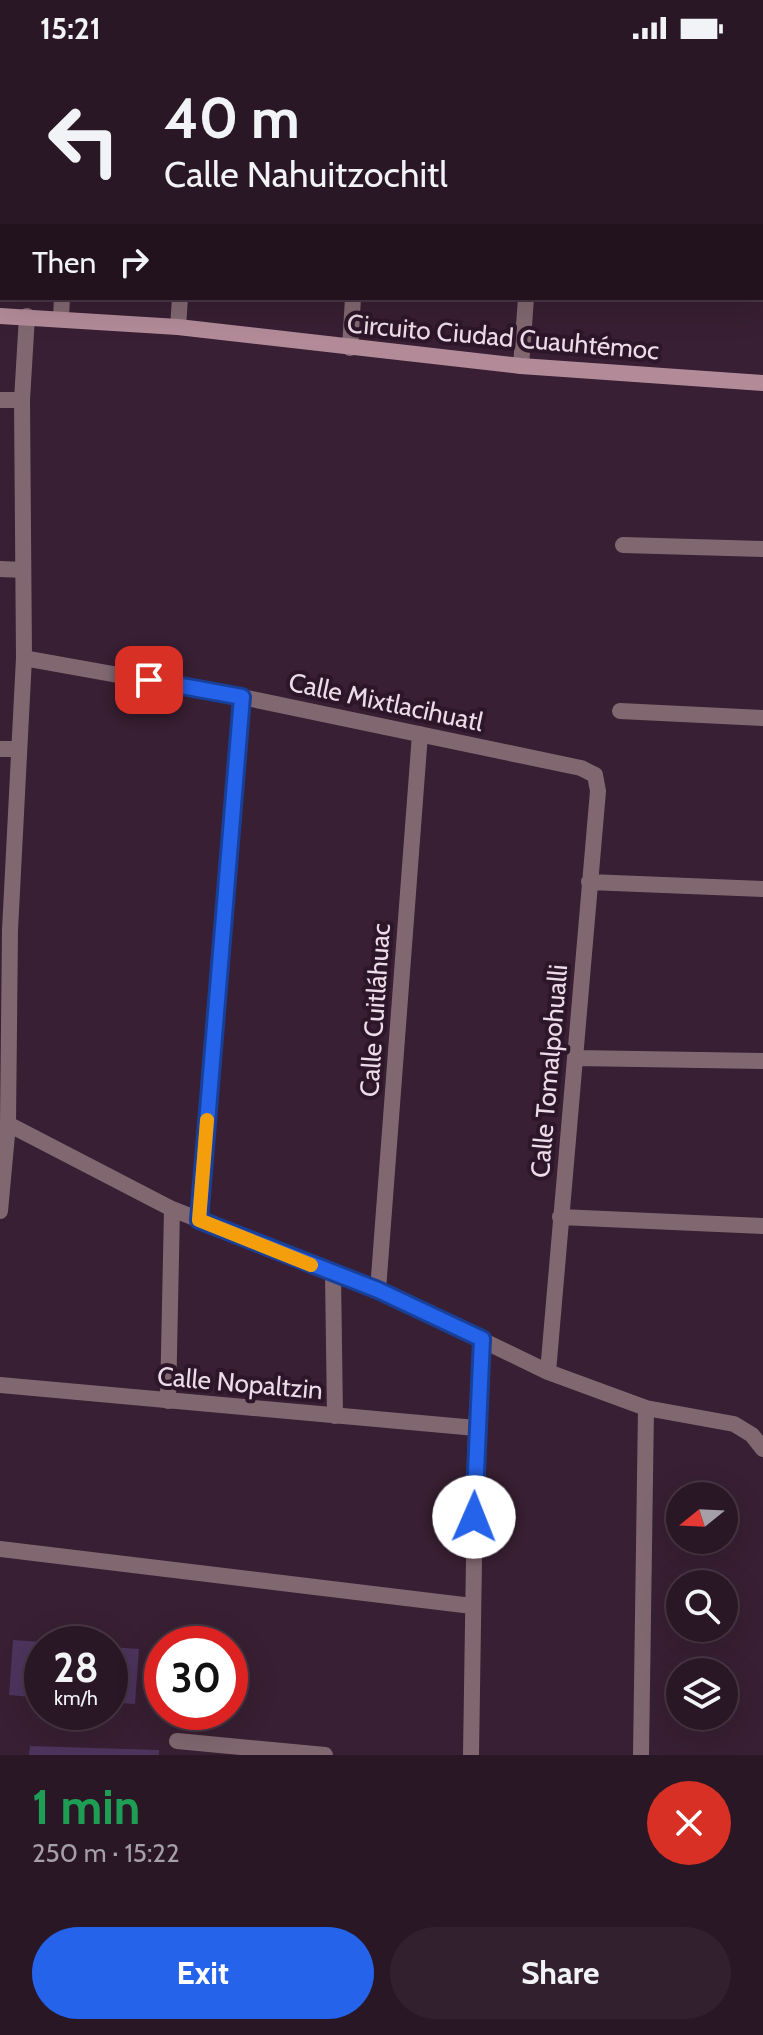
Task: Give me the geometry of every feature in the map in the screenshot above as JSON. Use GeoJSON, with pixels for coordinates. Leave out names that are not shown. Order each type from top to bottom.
{"type":"FeatureCollection","features":[{"type":"Feature","properties":{"kind":"street"},"geometry":{"type":"LineString","coordinates":[[61,317],[62,300]]}},
{"type":"Feature","properties":{"kind":"street"},"geometry":{"type":"LineString","coordinates":[[178,327],[180,300]]}},
{"type":"Feature","properties":{"kind":"street"},"geometry":{"type":"LineString","coordinates":[[350,348],[353,300]]}},
{"type":"Feature","properties":{"kind":"street"},"geometry":{"type":"LineString","coordinates":[[521,366],[526,300]]}},
{"type":"Feature","properties":{"kind":"street","name":"Circuito Ciudad Cuauhtémoc"},"geometry":{"type":"LineString","coordinates":[[0,316],[61,317],[178,327],[521,366],[763,383]]}},
{"type":"Feature","properties":{"kind":"street"},"geometry":{"type":"LineString","coordinates":[[0,1211],[8,1124],[5,930],[24,658],[22,400],[27,316]]}},
{"type":"Feature","properties":{"kind":"street"},"geometry":{"type":"LineString","coordinates":[[0,400],[22,400]]}},
{"type":"Feature","properties":{"kind":"street"},"geometry":{"type":"LineString","coordinates":[[623,545],[763,549]]}},
{"type":"Feature","properties":{"kind":"street"},"geometry":{"type":"LineString","coordinates":[[0,569],[23,570]]}},
{"type":"Feature","properties":{"kind":"street","name":"Calle Mixtlacihuatl"},"geometry":{"type":"LineString","coordinates":[[24,658],[242,697],[581,768],[595,775]]}},
{"type":"Feature","properties":{"kind":"street"},"geometry":{"type":"LineString","coordinates":[[199,1220],[242,697]]}},
{"type":"Feature","properties":{"kind":"street"},"geometry":{"type":"LineString","coordinates":[[620,711],[763,718]]}},
{"type":"Feature","properties":{"kind":"street","name":"Calle Cuitláhuac"},"geometry":{"type":"LineString","coordinates":[[378,1290],[420,734]]}},
{"type":"Feature","properties":{"kind":"street"},"geometry":{"type":"LineString","coordinates":[[0,749],[19,749]]}},
{"type":"Feature","properties":{"kind":"street","name":"Calle Tomalpohualli"},"geometry":{"type":"LineString","coordinates":[[548,1372],[598,791],[595,775]]}},
{"type":"Feature","properties":{"kind":"street"},"geometry":{"type":"LineString","coordinates":[[589,882],[763,889]]}},
{"type":"Feature","properties":{"kind":"street"},"geometry":{"type":"LineString","coordinates":[[575,1058],[763,1061]]}},
{"type":"Feature","properties":{"kind":"street"},"geometry":{"type":"LineString","coordinates":[[8,1124],[172,1209],[378,1290],[548,1372],[646,1408],[734,1424],[752,1435],[763,1449]]}},
{"type":"Feature","properties":{"kind":"street"},"geometry":{"type":"LineString","coordinates":[[168,1401],[172,1209]]}},
{"type":"Feature","properties":{"kind":"street"},"geometry":{"type":"LineString","coordinates":[[560,1217],[763,1226]]}},
{"type":"Feature","properties":{"kind":"street"},"geometry":{"type":"LineString","coordinates":[[333,1274],[335,1416]]}},
{"type":"Feature","properties":{"kind":"street"},"geometry":{"type":"LineString","coordinates":[[471,1755],[476,1428],[482,1339]]}},
{"type":"Feature","properties":{"kind":"street","name":"Calle Nopaltzin"},"geometry":{"type":"LineString","coordinates":[[0,1385],[476,1428]]}},
{"type":"Feature","properties":{"kind":"street"},"geometry":{"type":"LineString","coordinates":[[641,1755],[646,1408]]}},
{"type":"Feature","properties":{"kind":"street"},"geometry":{"type":"LineString","coordinates":[[0,1549],[472,1606]]}},
{"type":"Feature","properties":{"kind":"street"},"geometry":{"type":"LineString","coordinates":[[177,1741],[325,1755]]}},
{"type":"Feature","properties":{"kind":"building"},"geometry":{"type":"Polygon","coordinates":[[[13,1640],[24,1641],[24,1696],[9,1695],[13,1640]]]}},
{"type":"Feature","properties":{"kind":"building"},"geometry":{"type":"Polygon","coordinates":[[[128,1648],[139,1649],[135,1704],[128,1703],[128,1648]]]}},
{"type":"Feature","properties":{"kind":"building"},"geometry":{"type":"Polygon","coordinates":[[[30,1746],[159,1750],[159,1755],[29,1755],[30,1746]]]}},
{"type":"Feature","properties":{"kind":"slow traffic"},"geometry":{"type":"LineString","coordinates":[[207,1120],[199,1220],[311,1265]]}},
{"type":"Feature","properties":{"kind":"route"},"geometry":{"type":"LineString","coordinates":[[149,680],[242,697],[199,1220],[378,1290],[482,1339],[474,1517]]}}]}
